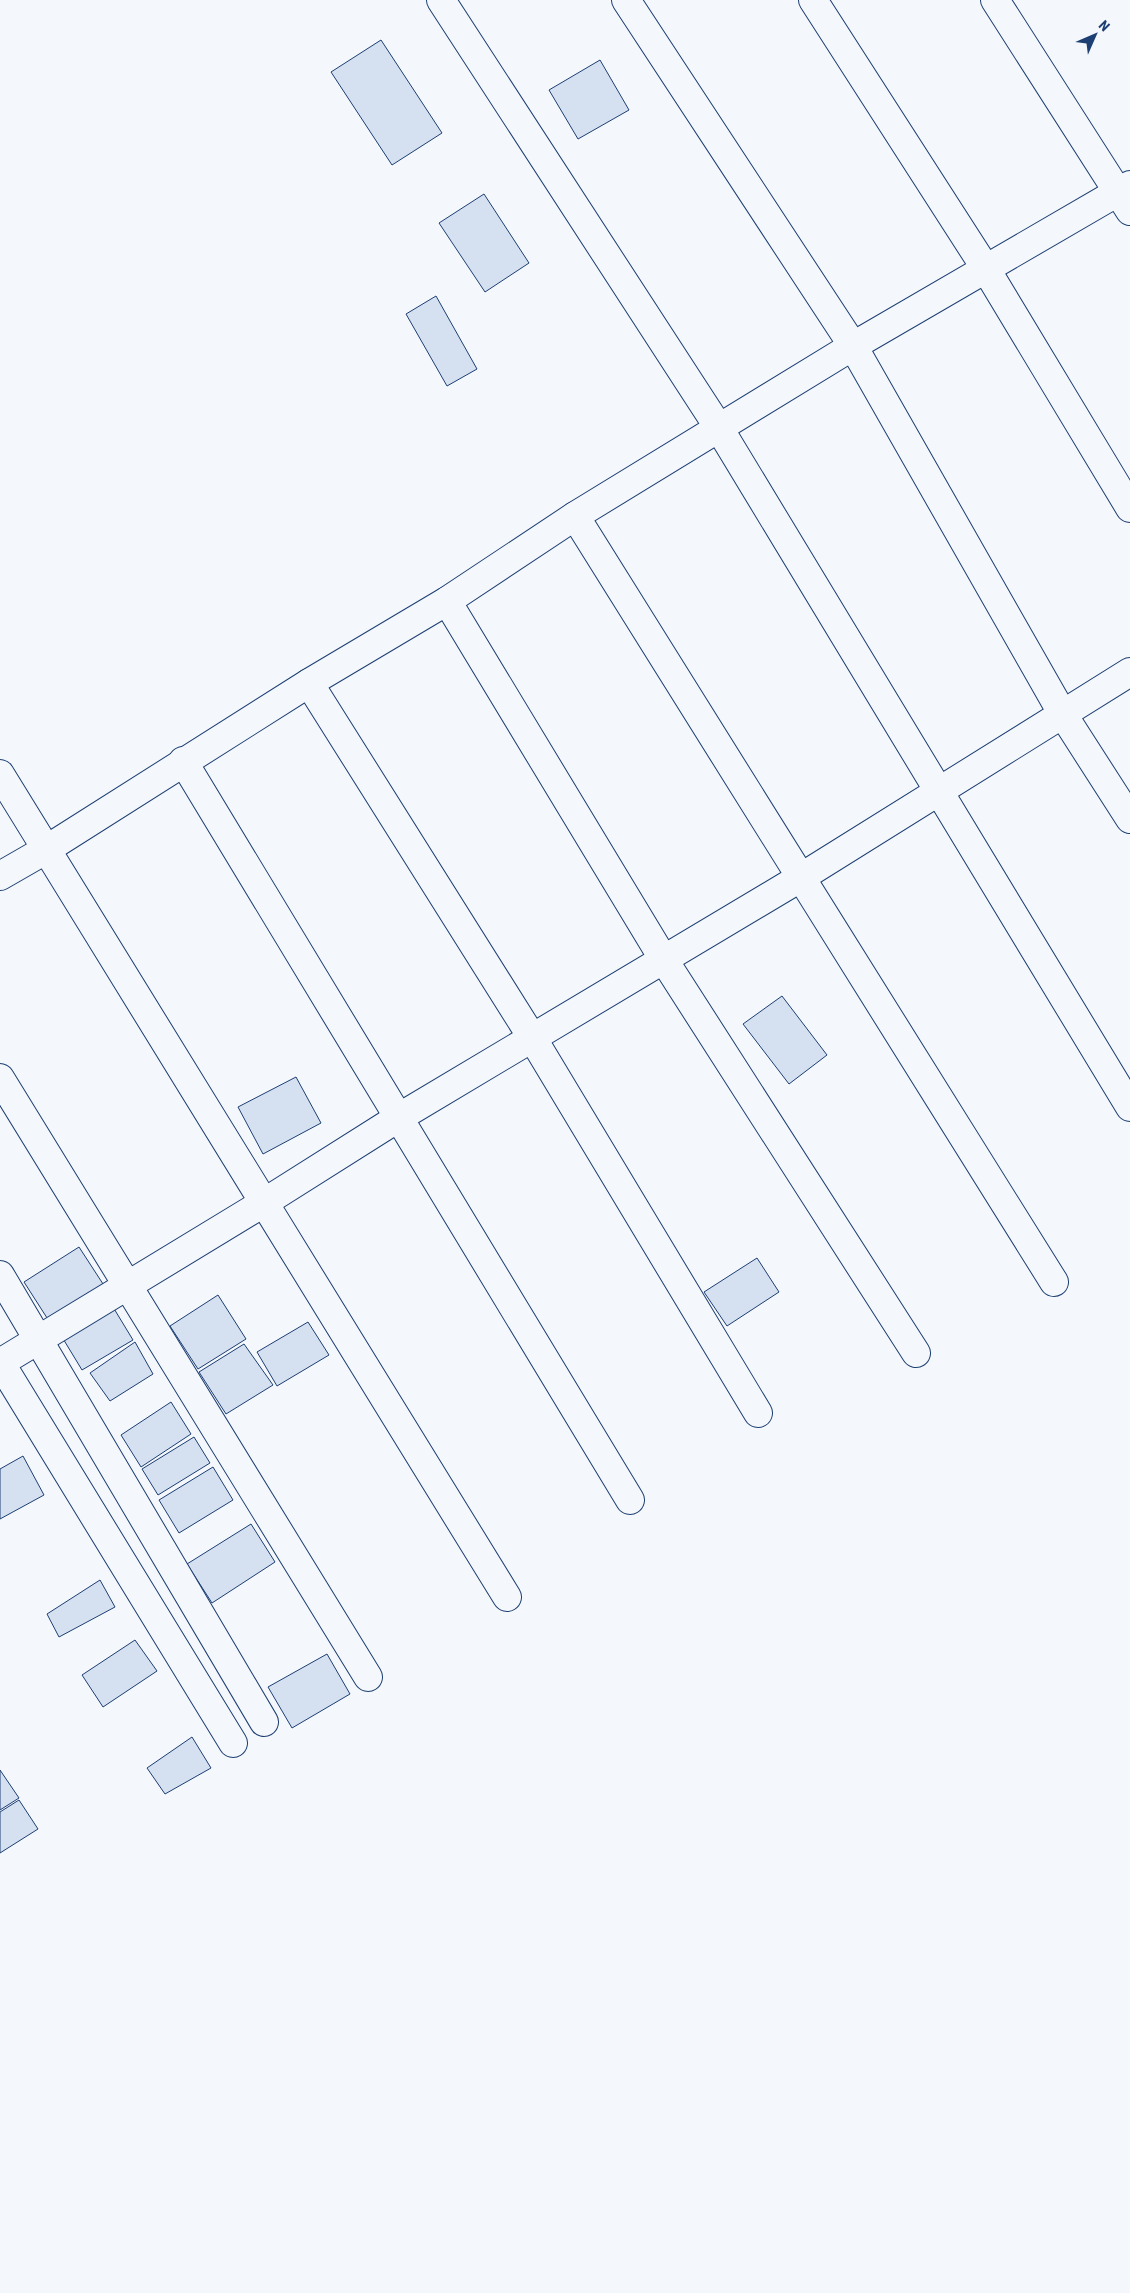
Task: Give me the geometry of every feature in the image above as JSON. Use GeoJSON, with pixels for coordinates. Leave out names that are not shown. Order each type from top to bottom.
{"type":"FeatureCollection","features":[{"type":"Feature","properties":{"kind":"street"},"geometry":{"type":"LineString","coordinates":[[441,0],[719,428],[1130,1106]]}},
{"type":"Feature","properties":{"kind":"street"},"geometry":{"type":"LineString","coordinates":[[626,0],[853,346],[1062,713],[1130,819]]}},
{"type":"Feature","properties":{"kind":"street"},"geometry":{"type":"LineString","coordinates":[[813,0],[986,269],[1130,508]]}},
{"type":"Feature","properties":{"kind":"street"},"geometry":{"type":"LineString","coordinates":[[0,876],[47,849],[183,761],[309,683],[447,601],[575,516],[853,346],[986,269],[1126,196],[995,0]]}},
{"type":"Feature","properties":{"kind":"street"},"geometry":{"type":"LineString","coordinates":[[575,516],[1054,1282]]}},
{"type":"Feature","properties":{"kind":"street"},"geometry":{"type":"LineString","coordinates":[[447,601],[664,960],[916,1353]]}},
{"type":"Feature","properties":{"kind":"street"},"geometry":{"type":"LineString","coordinates":[[233,1743],[0,1363],[265,1202],[398,1118],[800,878],[1130,672]]}},
{"type":"Feature","properties":{"kind":"street"},"geometry":{"type":"LineString","coordinates":[[309,683],[533,1039],[758,1414]]}},
{"type":"Feature","properties":{"kind":"street"},"geometry":{"type":"LineString","coordinates":[[183,761],[630,1500]]}},
{"type":"Feature","properties":{"kind":"street"},"geometry":{"type":"LineString","coordinates":[[0,774],[507,1597]]}},
{"type":"Feature","properties":{"kind":"street"},"geometry":{"type":"LineString","coordinates":[[0,1078],[368,1677]]}},
{"type":"Feature","properties":{"kind":"street"},"geometry":{"type":"LineString","coordinates":[[0,1275],[264,1722]]}},
{"type":"Feature","properties":{"kind":"building"},"geometry":{"type":"Polygon","coordinates":[[[381,40],[442,133],[392,165],[331,72],[381,40]]]}},
{"type":"Feature","properties":{"kind":"building"},"geometry":{"type":"Polygon","coordinates":[[[600,60],[629,110],[578,139],[549,90],[600,60]]]}},
{"type":"Feature","properties":{"kind":"building"},"geometry":{"type":"Polygon","coordinates":[[[484,194],[529,263],[485,292],[439,223],[484,194]]]}},
{"type":"Feature","properties":{"kind":"building"},"geometry":{"type":"Polygon","coordinates":[[[436,296],[477,369],[447,386],[406,314],[436,296]]]}},
{"type":"Feature","properties":{"kind":"building"},"geometry":{"type":"Polygon","coordinates":[[[782,996],[827,1055],[789,1084],[743,1024],[782,996]]]}},
{"type":"Feature","properties":{"kind":"building"},"geometry":{"type":"Polygon","coordinates":[[[296,1077],[321,1123],[263,1154],[238,1107],[296,1077]]]}},
{"type":"Feature","properties":{"kind":"building"},"geometry":{"type":"Polygon","coordinates":[[[79,1247],[105,1287],[49,1321],[24,1282],[79,1247]]]}},
{"type":"Feature","properties":{"kind":"building"},"geometry":{"type":"Polygon","coordinates":[[[757,1258],[779,1292],[727,1326],[704,1292],[757,1258]]]}},
{"type":"Feature","properties":{"kind":"building"},"geometry":{"type":"Polygon","coordinates":[[[218,1295],[246,1339],[198,1369],[170,1326],[218,1295]]]}},
{"type":"Feature","properties":{"kind":"building"},"geometry":{"type":"Polygon","coordinates":[[[113,1307],[133,1340],[82,1370],[62,1337],[113,1307]]]}},
{"type":"Feature","properties":{"kind":"building"},"geometry":{"type":"Polygon","coordinates":[[[308,1322],[329,1355],[277,1386],[257,1352],[308,1322]]]}},
{"type":"Feature","properties":{"kind":"building"},"geometry":{"type":"Polygon","coordinates":[[[135,1342],[153,1374],[110,1401],[90,1373],[135,1342]]]}},
{"type":"Feature","properties":{"kind":"building"},"geometry":{"type":"Polygon","coordinates":[[[244,1344],[273,1385],[226,1414],[199,1372],[244,1344]]]}},
{"type":"Feature","properties":{"kind":"building"},"geometry":{"type":"Polygon","coordinates":[[[171,1402],[191,1434],[141,1467],[121,1435],[171,1402]]]}},
{"type":"Feature","properties":{"kind":"building"},"geometry":{"type":"Polygon","coordinates":[[[194,1437],[210,1463],[158,1495],[142,1469],[194,1437]]]}},
{"type":"Feature","properties":{"kind":"building"},"geometry":{"type":"Polygon","coordinates":[[[23,1456],[44,1495],[0,1519],[0,1469],[23,1456]]]}},
{"type":"Feature","properties":{"kind":"building"},"geometry":{"type":"Polygon","coordinates":[[[213,1467],[233,1500],[179,1533],[159,1500],[213,1467]]]}},
{"type":"Feature","properties":{"kind":"building"},"geometry":{"type":"Polygon","coordinates":[[[251,1524],[275,1562],[212,1603],[187,1564],[251,1524]]]}},
{"type":"Feature","properties":{"kind":"building"},"geometry":{"type":"Polygon","coordinates":[[[100,1580],[115,1607],[59,1637],[47,1614],[100,1580]]]}},
{"type":"Feature","properties":{"kind":"building"},"geometry":{"type":"Polygon","coordinates":[[[135,1640],[157,1671],[103,1707],[82,1675],[135,1640]]]}},
{"type":"Feature","properties":{"kind":"building"},"geometry":{"type":"Polygon","coordinates":[[[327,1654],[350,1694],[292,1728],[268,1687],[327,1654]]]}},
{"type":"Feature","properties":{"kind":"building"},"geometry":{"type":"Polygon","coordinates":[[[192,1737],[211,1768],[165,1794],[147,1768],[192,1737]]]}},
{"type":"Feature","properties":{"kind":"building"},"geometry":{"type":"Polygon","coordinates":[[[0,1770],[19,1798],[0,1810],[0,1770]]]}},
{"type":"Feature","properties":{"kind":"building"},"geometry":{"type":"Polygon","coordinates":[[[19,1800],[38,1829],[0,1853],[0,1812],[19,1800]]]}}]}
